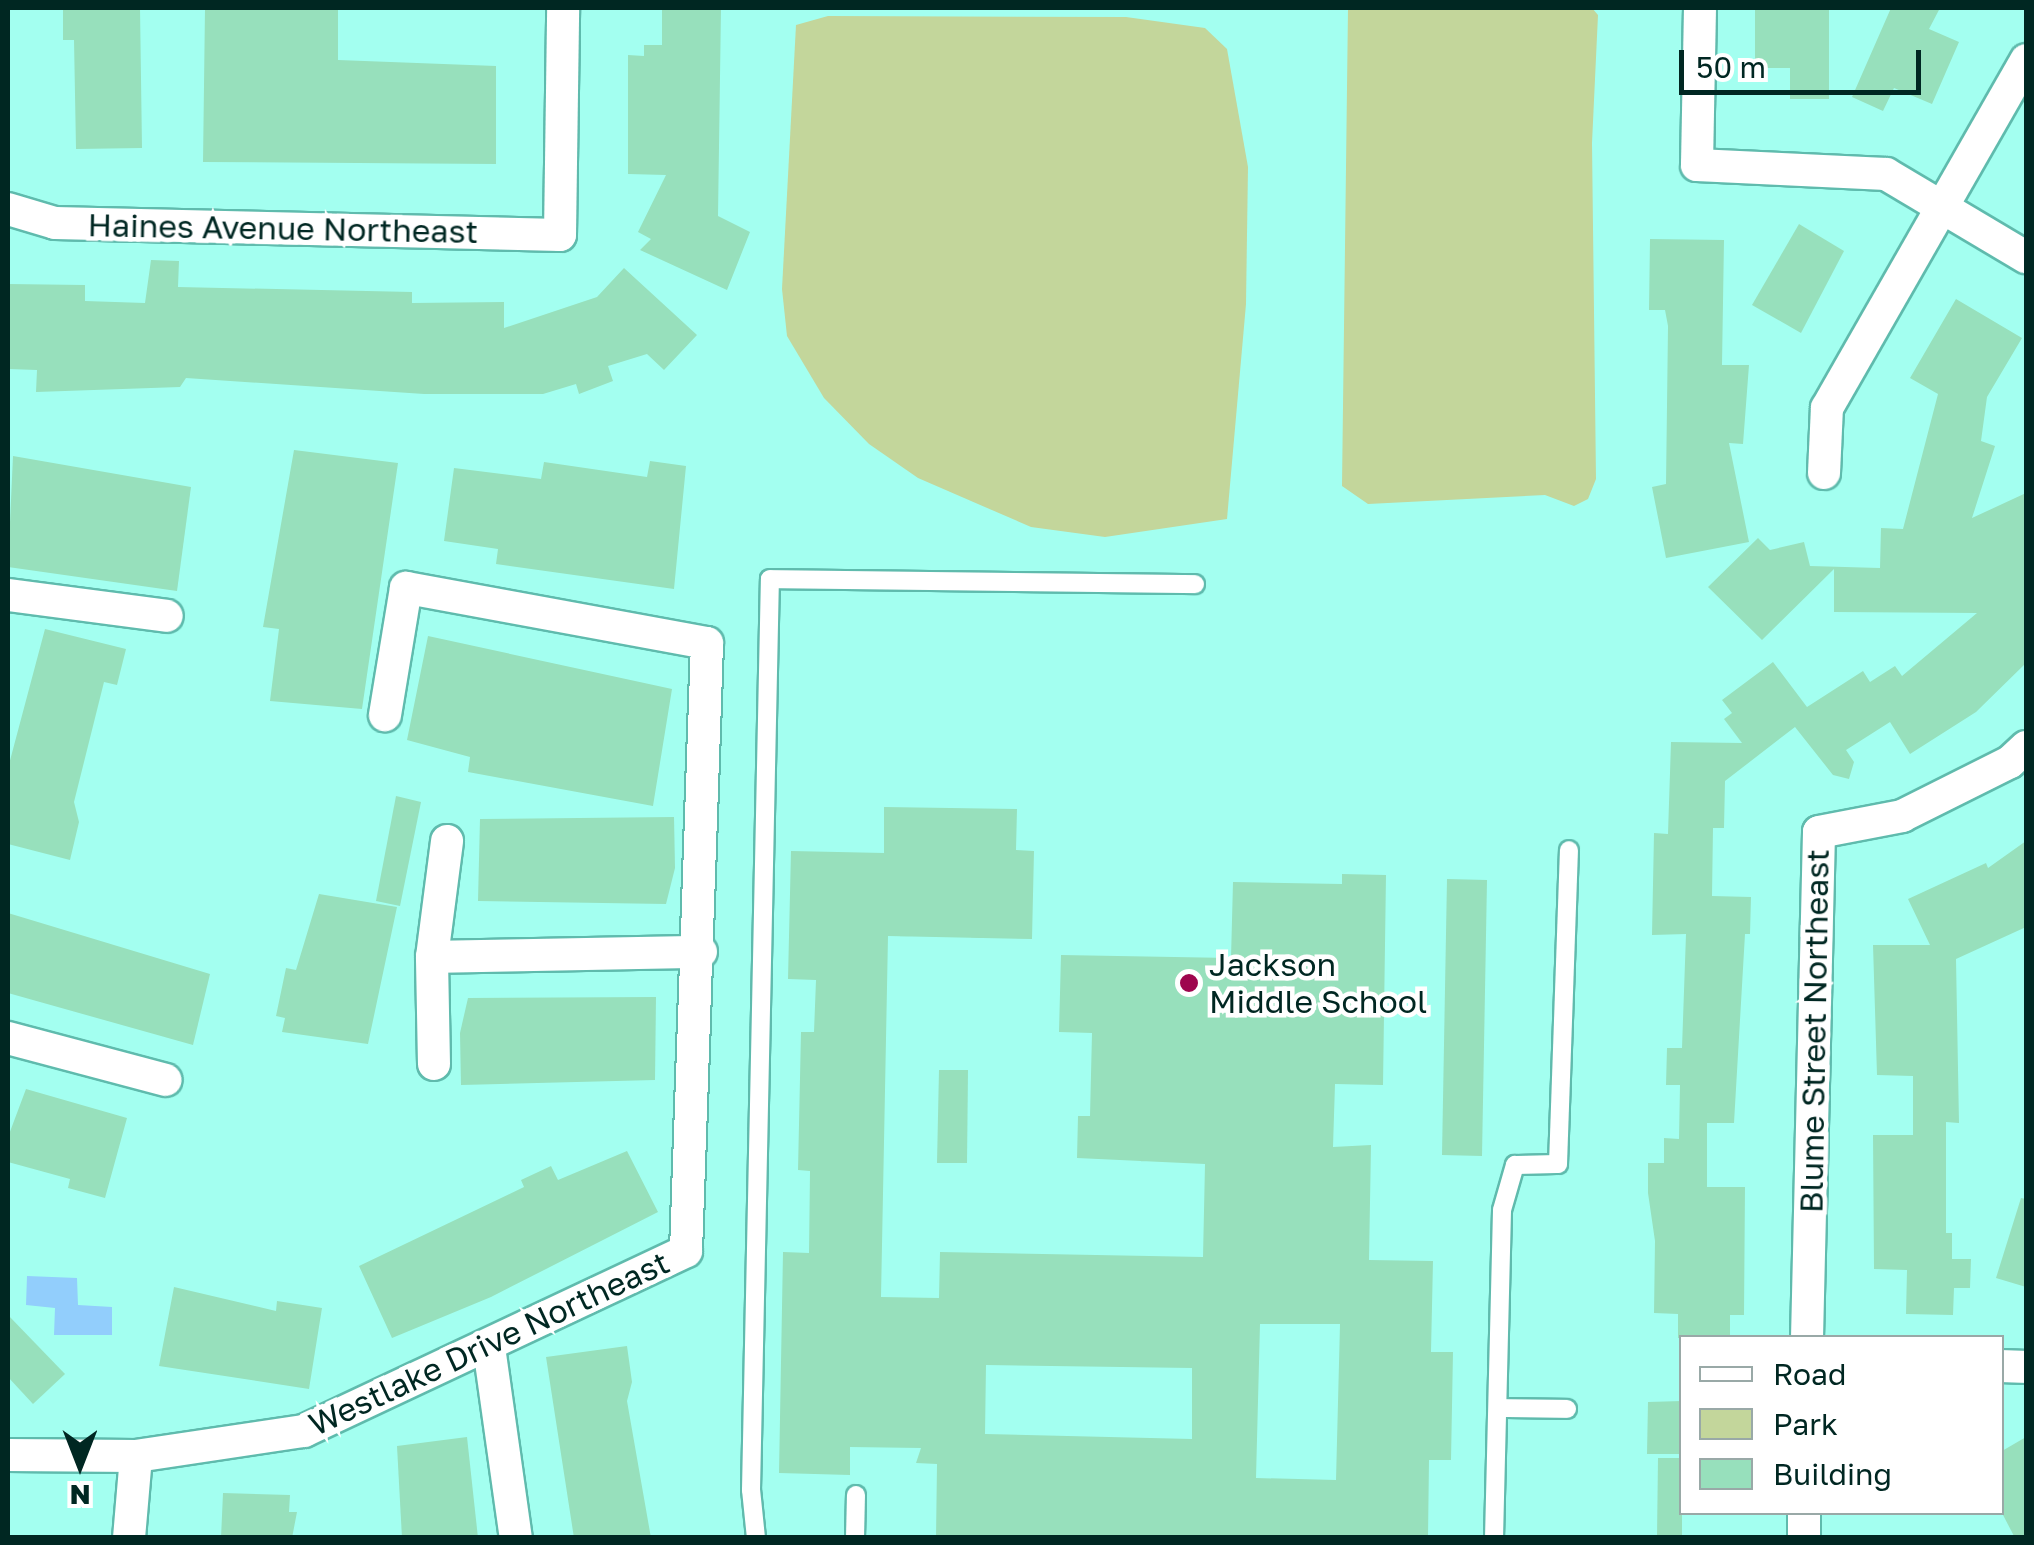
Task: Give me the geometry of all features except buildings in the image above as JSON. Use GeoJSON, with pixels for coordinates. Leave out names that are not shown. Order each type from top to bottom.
{"type":"FeatureCollection","features":[{"type":"Feature","properties":{"kind":"street","name":"Haines Avenue Northeast"},"geometry":{"type":"LineString","coordinates":[[8,209],[55,223],[560,234],[563,8]]}},
{"type":"Feature","properties":{"kind":"street"},"geometry":{"type":"LineString","coordinates":[[1700,8],[1697,165],[1886,174],[1942,203],[2026,257]]}},
{"type":"Feature","properties":{"kind":"street"},"geometry":{"type":"LineString","coordinates":[[1824,473],[1826,408],[2026,60]]}},
{"type":"Feature","properties":{"kind":"street","name":"Westlake Drive Northeast"},"geometry":{"type":"LineString","coordinates":[[8,1455],[136,1456],[304,1431],[686,1251],[701,952],[707,644],[406,588],[386,715]]}},
{"type":"Feature","properties":{"kind":"street"},"geometry":{"type":"LineString","coordinates":[[8,595],[167,616]]}},
{"type":"Feature","properties":{"kind":"street","name":"Blume Street Northeast"},"geometry":{"type":"LineString","coordinates":[[1807,1335],[1820,832],[1902,816],[2010,762],[2026,747]]}},
{"type":"Feature","properties":{"kind":"street"},"geometry":{"type":"LineString","coordinates":[[434,1064],[432,957],[447,841]]}},
{"type":"Feature","properties":{"kind":"street"},"geometry":{"type":"LineString","coordinates":[[432,957],[701,952]]}},
{"type":"Feature","properties":{"kind":"street"},"geometry":{"type":"LineString","coordinates":[[8,1038],[166,1080]]}},
{"type":"Feature","properties":{"kind":"street"},"geometry":{"type":"LineString","coordinates":[[489,1347],[516,1538]]}},
{"type":"Feature","properties":{"kind":"street"},"geometry":{"type":"LineString","coordinates":[[129,1538],[136,1456]]}},
{"type":"Feature","properties":{"kind":"lane"},"geometry":{"type":"LineString","coordinates":[[756,1538],[751,1490],[770,579],[1195,584]]}},
{"type":"Feature","properties":{"kind":"lane"},"geometry":{"type":"LineString","coordinates":[[1494,1538],[1507,1178],[1515,1165],[1558,1164],[1570,850]]}},
{"type":"Feature","properties":{"kind":"lane"},"geometry":{"type":"LineString","coordinates":[[1498,1408],[1567,1409]]}},
{"type":"Feature","properties":{"kind":"lane"},"geometry":{"type":"LineString","coordinates":[[854,1538],[856,1495]]}},
{"type":"Feature","properties":{"kind":"green space"},"geometry":{"type":"Polygon","coordinates":[[[1348,8],[1592,8],[1598,15],[1592,143],[1596,479],[1588,499],[1574,506],[1545,495],[1368,504],[1342,486],[1348,8]]]}},
{"type":"Feature","properties":{"kind":"green space"},"geometry":{"type":"Polygon","coordinates":[[[828,16],[1126,17],[1205,28],[1227,49],[1248,167],[1246,304],[1227,519],[1105,537],[1031,527],[918,478],[869,444],[824,398],[787,336],[782,289],[796,25],[828,16]]]}},
{"type":"Feature","properties":{"kind":"water"},"geometry":{"type":"Polygon","coordinates":[[[27,1276],[77,1278],[78,1305],[112,1307],[112,1335],[54,1335],[55,1308],[26,1305],[27,1276]]]}},
{"type":"Feature","properties":{"kind":"place","name":"Jackson Middle School"},"geometry":{"type":"Point","coordinates":[1189,983]}}]}
